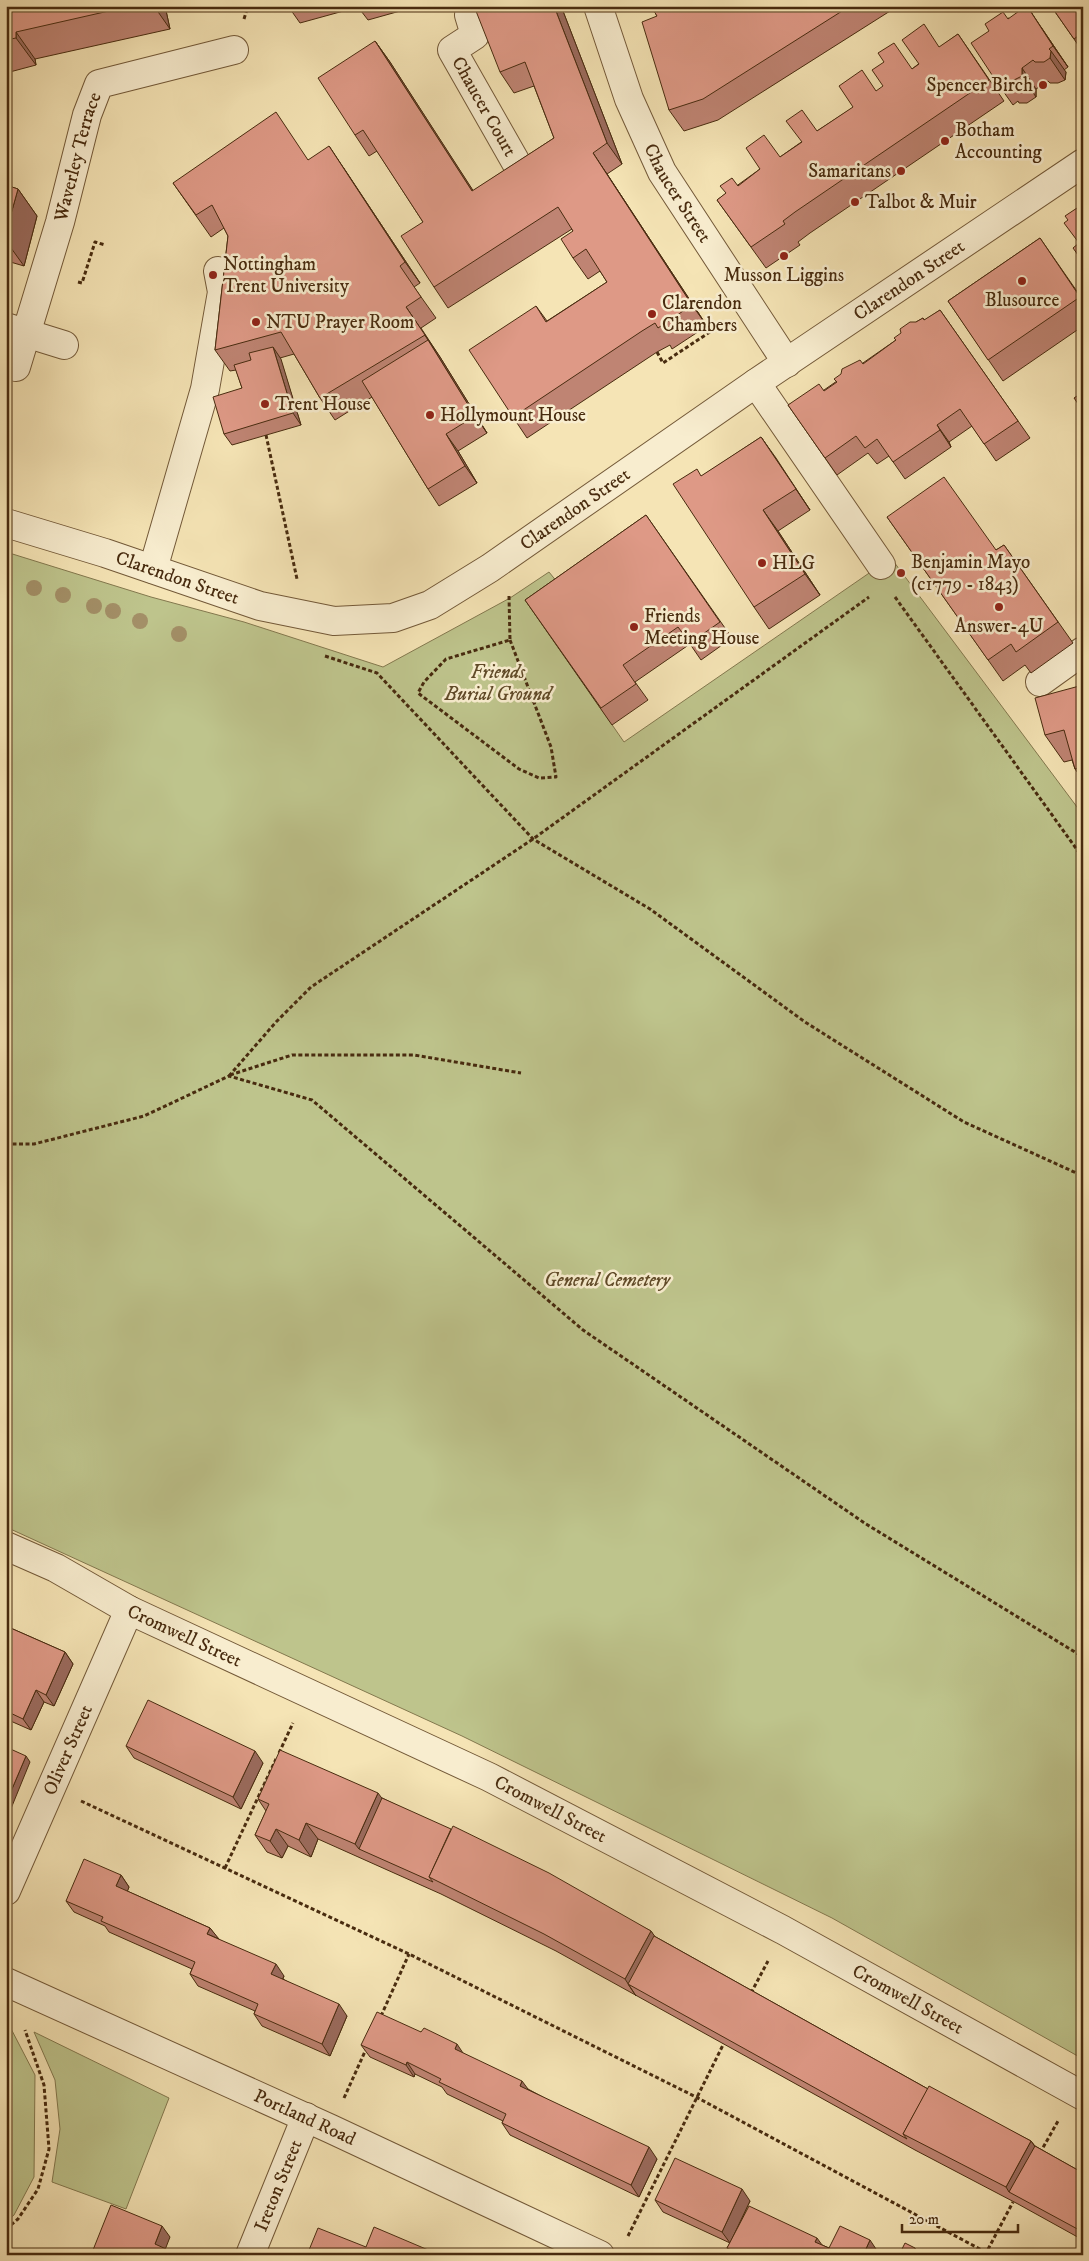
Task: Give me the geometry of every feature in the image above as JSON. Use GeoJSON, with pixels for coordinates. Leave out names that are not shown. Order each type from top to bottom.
{"type":"FeatureCollection","features":[{"type":"Feature","properties":{"kind":"street","name":"Chaucer Court"},"geometry":{"type":"LineString","coordinates":[[492,6],[469,15],[475,35],[452,50],[522,173]]}},
{"type":"Feature","properties":{"kind":"street","name":"Chaucer Street"},"geometry":{"type":"LineString","coordinates":[[598,6],[629,99],[662,172],[787,363]]}},
{"type":"Feature","properties":{"kind":"street","name":"Waverley Terrace"},"geometry":{"type":"LineString","coordinates":[[16,330],[60,222],[87,116],[99,84],[234,50]]}},
{"type":"Feature","properties":{"kind":"street","name":"Clarendon Street"},"geometry":{"type":"LineString","coordinates":[[6,522],[153,569],[260,606],[306,617],[334,621],[393,618],[430,605],[490,568],[756,383],[1083,163]]}},
{"type":"Feature","properties":{"kind":"street"},"geometry":{"type":"LineString","coordinates":[[153,569],[204,389],[222,292],[218,271]]}},
{"type":"Feature","properties":{"kind":"street"},"geometry":{"type":"LineString","coordinates":[[16,368],[16,330],[64,345]]}},
{"type":"Feature","properties":{"kind":"street"},"geometry":{"type":"LineString","coordinates":[[756,383],[884,575]]}},
{"type":"Feature","properties":{"kind":"street"},"geometry":{"type":"LineString","coordinates":[[1040,682],[1083,651]]}},
{"type":"Feature","properties":{"kind":"street","name":"Cromwell Street"},"geometry":{"type":"LineString","coordinates":[[6,1546],[56,1568],[129,1610],[506,1786],[783,1930],[1083,2096]]}},
{"type":"Feature","properties":{"kind":"street","name":"Oliver Street"},"geometry":{"type":"LineString","coordinates":[[6,1891],[129,1610]]}},
{"type":"Feature","properties":{"kind":"street","name":"Portland Road"},"geometry":{"type":"LineString","coordinates":[[8,1983],[306,2117],[600,2255]]}},
{"type":"Feature","properties":{"kind":"street","name":"Ireton Street"},"geometry":{"type":"LineString","coordinates":[[250,2255],[306,2117]]}},
{"type":"Feature","properties":{"kind":"path"},"geometry":{"type":"LineString","coordinates":[[657,352],[663,362],[749,306]]}},
{"type":"Feature","properties":{"kind":"path"},"geometry":{"type":"LineString","coordinates":[[266,435],[306,617]]}},
{"type":"Feature","properties":{"kind":"path"},"geometry":{"type":"LineString","coordinates":[[490,568],[510,598],[510,640],[551,747],[556,777],[539,778],[519,769],[418,693],[424,682],[446,659],[510,640]]}},
{"type":"Feature","properties":{"kind":"path"},"geometry":{"type":"LineString","coordinates":[[229,1076],[276,1022],[312,986],[533,839],[884,575],[1083,858]]}},
{"type":"Feature","properties":{"kind":"path"},"geometry":{"type":"LineString","coordinates":[[322,656],[377,673],[533,839],[650,908],[805,1022],[964,1122],[1083,1176]]}},
{"type":"Feature","properties":{"kind":"path"},"geometry":{"type":"LineString","coordinates":[[6,1144],[34,1144],[144,1116],[229,1076],[292,1055],[414,1055],[521,1072]]}},
{"type":"Feature","properties":{"kind":"path"},"geometry":{"type":"LineString","coordinates":[[229,1076],[312,1100],[583,1330],[866,1524],[1083,1657]]}},
{"type":"Feature","properties":{"kind":"path"},"geometry":{"type":"LineString","coordinates":[[225,1868],[307,1693]]}},
{"type":"Feature","properties":{"kind":"path"},"geometry":{"type":"LineString","coordinates":[[51,1787],[409,1954],[696,2097],[985,2254],[991,2255]]}},
{"type":"Feature","properties":{"kind":"path"},"geometry":{"type":"LineString","coordinates":[[377,2024],[409,1954]]}},
{"type":"Feature","properties":{"kind":"path"},"geometry":{"type":"LineString","coordinates":[[6,2229],[18,2219],[38,2189],[49,2149],[44,2085],[8,1983]]}},
{"type":"Feature","properties":{"kind":"path"},"geometry":{"type":"LineString","coordinates":[[347,2091],[369,2042]]}},
{"type":"Feature","properties":{"kind":"path"},"geometry":{"type":"LineString","coordinates":[[628,2237],[724,2043]]}},
{"type":"Feature","properties":{"kind":"path"},"geometry":{"type":"LineString","coordinates":[[985,2254],[1013,2202]]}},
{"type":"Feature","properties":{"kind":"green space","name":"General Cemetery"},"geometry":{"type":"Polygon","coordinates":[[[6,552],[151,597],[244,622],[383,667],[510,598],[549,572],[566,593],[536,615],[624,742],[891,558],[1083,815],[1083,2059],[832,1918],[462,1736],[6,1527],[6,552]]]}},
{"type":"Feature","properties":{"kind":"green space"},"geometry":{"type":"Polygon","coordinates":[[[6,2019],[35,2075],[34,2177],[14,2215],[6,2222],[6,2019]]]}},
{"type":"Feature","properties":{"kind":"green space"},"geometry":{"type":"Polygon","coordinates":[[[34,2032],[169,2098],[126,2209],[52,2182],[60,2129],[55,2080],[34,2032]]]}},
{"type":"Feature","properties":{"kind":"building"},"geometry":{"type":"Polygon","coordinates":[[[6,6],[131,6],[16,32],[16,38],[6,40],[6,6]]]}},
{"type":"Feature","properties":{"kind":"building"},"geometry":{"type":"Polygon","coordinates":[[[474,6],[554,6],[607,143],[593,153],[692,305],[658,328],[655,323],[642,331],[513,417],[469,350],[536,306],[546,322],[607,282],[586,249],[573,258],[561,239],[573,231],[558,207],[434,287],[401,236],[423,222],[363,130],[355,135],[318,78],[375,41],[472,191],[554,138],[525,62],[500,72],[474,6]]]}},
{"type":"Feature","properties":{"kind":"building"},"geometry":{"type":"Polygon","coordinates":[[[651,6],[850,6],[703,99],[669,110],[642,22],[657,16],[651,6]]]}},
{"type":"Feature","properties":{"kind":"building"},"geometry":{"type":"Polygon","coordinates":[[[1026,6],[1053,46],[1049,49],[1051,51],[1050,58],[1044,62],[1035,62],[1033,60],[1022,68],[1022,76],[1012,81],[1005,82],[1003,80],[998,84],[971,43],[989,31],[985,24],[1003,12],[1008,19],[1026,6]]]}},
{"type":"Feature","properties":{"kind":"building"},"geometry":{"type":"Polygon","coordinates":[[[1051,6],[1083,6],[1083,38],[1078,36],[1074,39],[1051,6]]]}},
{"type":"Feature","properties":{"kind":"building"},"geometry":{"type":"Polygon","coordinates":[[[924,24],[939,47],[958,34],[989,80],[795,212],[783,221],[785,224],[751,247],[717,200],[726,193],[720,186],[732,178],[738,186],[760,169],[746,148],[764,135],[780,157],[802,142],[786,121],[802,110],[817,131],[853,107],[839,86],[862,70],[876,91],[883,86],[872,70],[884,62],[878,53],[894,43],[912,69],[919,64],[902,40],[924,24]]]}},
{"type":"Feature","properties":{"kind":"building"},"geometry":{"type":"Polygon","coordinates":[[[276,112],[308,160],[329,146],[405,262],[400,266],[421,297],[406,307],[425,335],[320,398],[281,332],[215,350],[228,236],[212,205],[196,215],[173,183],[276,112]]]}},
{"type":"Feature","properties":{"kind":"building"},"geometry":{"type":"Polygon","coordinates":[[[6,185],[18,189],[6,232],[6,185]]]}},
{"type":"Feature","properties":{"kind":"building"},"geometry":{"type":"Polygon","coordinates":[[[1077,208],[1079,211],[1083,209],[1083,262],[1073,248],[1079,243],[1064,223],[1068,220],[1065,216],[1077,208]]]}},
{"type":"Feature","properties":{"kind":"building"},"geometry":{"type":"Polygon","coordinates":[[[1040,238],[1080,297],[988,360],[948,301],[1040,238]]]}},
{"type":"Feature","properties":{"kind":"building"},"geometry":{"type":"Polygon","coordinates":[[[940,310],[1018,421],[984,444],[960,409],[937,425],[940,430],[893,462],[877,439],[865,448],[856,436],[825,458],[788,405],[819,384],[824,391],[837,382],[834,379],[841,374],[842,369],[860,360],[863,364],[896,340],[894,338],[901,333],[900,329],[910,322],[916,322],[923,318],[924,320],[940,310]]]}},
{"type":"Feature","properties":{"kind":"building","name":"Hollymount House"},"geometry":{"type":"Polygon","coordinates":[[[428,340],[475,416],[446,434],[465,466],[428,489],[362,381],[428,340]]]}},
{"type":"Feature","properties":{"kind":"building","name":"Trent House"},"geometry":{"type":"Polygon","coordinates":[[[273,347],[293,413],[224,434],[213,397],[242,388],[234,365],[251,360],[249,353],[273,347]]]}},
{"type":"Feature","properties":{"kind":"building"},"geometry":{"type":"Polygon","coordinates":[[[1083,392],[1083,411],[1074,398],[1083,392]]]}},
{"type":"Feature","properties":{"kind":"building","name":"HLG"},"geometry":{"type":"Polygon","coordinates":[[[761,437],[796,489],[763,510],[805,574],[754,607],[673,484],[697,469],[701,476],[761,437]]]}},
{"type":"Feature","properties":{"kind":"building","name":"Answer-4U"},"geometry":{"type":"Polygon","coordinates":[[[944,477],[996,550],[1004,545],[1058,622],[1016,652],[1011,644],[988,660],[887,517],[944,477]]]}},
{"type":"Feature","properties":{"kind":"building","name":"Friends Meeting House"},"geometry":{"type":"Polygon","coordinates":[[[646,515],[720,622],[690,643],[678,627],[623,665],[636,684],[601,708],[525,600],[646,515]]]}},
{"type":"Feature","properties":{"kind":"building"},"geometry":{"type":"Polygon","coordinates":[[[1083,685],[1083,766],[1075,769],[1064,730],[1045,735],[1035,698],[1083,685]]]}},
{"type":"Feature","properties":{"kind":"building"},"geometry":{"type":"Polygon","coordinates":[[[6,1626],[65,1652],[46,1695],[36,1690],[23,1719],[6,1711],[6,1626]]]}},
{"type":"Feature","properties":{"kind":"building"},"geometry":{"type":"Polygon","coordinates":[[[148,1700],[255,1751],[233,1797],[126,1746],[148,1700]]]}},
{"type":"Feature","properties":{"kind":"building"},"geometry":{"type":"Polygon","coordinates":[[[6,1747],[26,1756],[6,1803],[6,1747]]]}},
{"type":"Feature","properties":{"kind":"building"},"geometry":{"type":"Polygon","coordinates":[[[280,1750],[378,1793],[355,1844],[306,1823],[299,1840],[276,1829],[270,1841],[255,1835],[269,1804],[258,1799],[280,1750]]]}},
{"type":"Feature","properties":{"kind":"building"},"geometry":{"type":"Polygon","coordinates":[[[382,1798],[451,1829],[429,1877],[433,1882],[359,1849],[382,1798]]]}},
{"type":"Feature","properties":{"kind":"building"},"geometry":{"type":"Polygon","coordinates":[[[453,1826],[549,1873],[651,1931],[625,1979],[544,1934],[429,1877],[453,1826]]]}},
{"type":"Feature","properties":{"kind":"building"},"geometry":{"type":"Polygon","coordinates":[[[84,1859],[121,1875],[116,1886],[210,1928],[207,1934],[276,1964],[271,1974],[339,2004],[322,2044],[254,2014],[258,2004],[190,1974],[195,1962],[101,1921],[103,1917],[66,1901],[84,1859]]]}},
{"type":"Feature","properties":{"kind":"building"},"geometry":{"type":"Polygon","coordinates":[[[654,1936],[928,2089],[903,2134],[907,2139],[628,1984],[654,1936]]]}},
{"type":"Feature","properties":{"kind":"building"},"geometry":{"type":"Polygon","coordinates":[[[377,2012],[421,2032],[424,2028],[457,2044],[455,2049],[522,2081],[520,2086],[649,2147],[631,2185],[502,2123],[506,2114],[439,2082],[441,2079],[407,2062],[406,2065],[361,2045],[377,2012]]]}},
{"type":"Feature","properties":{"kind":"building"},"geometry":{"type":"Polygon","coordinates":[[[929,2086],[1031,2141],[1006,2187],[903,2134],[929,2086]]]}},
{"type":"Feature","properties":{"kind":"building"},"geometry":{"type":"Polygon","coordinates":[[[1035,2146],[1083,2173],[1083,2232],[1009,2192],[1035,2146]]]}},
{"type":"Feature","properties":{"kind":"building"},"geometry":{"type":"Polygon","coordinates":[[[675,2158],[742,2189],[722,2232],[655,2200],[675,2158]]]}},
{"type":"Feature","properties":{"kind":"building"},"geometry":{"type":"Polygon","coordinates":[[[111,2205],[162,2226],[155,2244],[166,2249],[164,2255],[91,2255],[111,2205]]]}},
{"type":"Feature","properties":{"kind":"building"},"geometry":{"type":"Polygon","coordinates":[[[749,2206],[817,2238],[815,2242],[829,2248],[840,2226],[870,2240],[865,2251],[872,2255],[741,2255],[727,2248],[749,2206]]]}},
{"type":"Feature","properties":{"kind":"building"},"geometry":{"type":"Polygon","coordinates":[[[374,2227],[440,2255],[307,2255],[318,2228],[366,2247],[374,2227]]]}},
{"type":"Feature","properties":{"kind":"building"},"geometry":{"type":"Polygon","coordinates":[[[905,2243],[915,2248],[912,2255],[899,2255],[905,2243]]]}},
{"type":"Feature","properties":{"kind":"place","name":"Spencer Birch"},"geometry":{"type":"Point","coordinates":[1043,85]}},
{"type":"Feature","properties":{"kind":"place","name":"Botham Accounting"},"geometry":{"type":"Point","coordinates":[945,141]}},
{"type":"Feature","properties":{"kind":"place","name":"Samaritans"},"geometry":{"type":"Point","coordinates":[901,171]}},
{"type":"Feature","properties":{"kind":"place","name":"Talbot & Muir"},"geometry":{"type":"Point","coordinates":[855,202]}},
{"type":"Feature","properties":{"kind":"place","name":"Musson Liggins"},"geometry":{"type":"Point","coordinates":[784,256]}},
{"type":"Feature","properties":{"kind":"place","name":"Nottingham Trent University"},"geometry":{"type":"Point","coordinates":[213,275]}},
{"type":"Feature","properties":{"kind":"place","name":"Blusource"},"geometry":{"type":"Point","coordinates":[1022,281]}},
{"type":"Feature","properties":{"kind":"place","name":"Clarendon Chambers"},"geometry":{"type":"Point","coordinates":[652,314]}},
{"type":"Feature","properties":{"kind":"place","name":"NTU Prayer Room"},"geometry":{"type":"Point","coordinates":[256,322]}},
{"type":"Feature","properties":{"kind":"place","name":"Trent House"},"geometry":{"type":"Point","coordinates":[265,404]}},
{"type":"Feature","properties":{"kind":"place","name":"Hollymount House"},"geometry":{"type":"Point","coordinates":[430,415]}},
{"type":"Feature","properties":{"kind":"place","name":"HLG"},"geometry":{"type":"Point","coordinates":[762,563]}},
{"type":"Feature","properties":{"kind":"place","name":"Benjamin Mayo (c1779 - 1843)"},"geometry":{"type":"Point","coordinates":[901,573]}},
{"type":"Feature","properties":{"kind":"place","name":"Answer-4U"},"geometry":{"type":"Point","coordinates":[999,607]}},
{"type":"Feature","properties":{"kind":"place","name":"Friends Meeting House"},"geometry":{"type":"Point","coordinates":[634,627]}},
{"type":"Feature","properties":{"kind":"park label","name":"Friends Burial Ground"},"geometry":{"type":"Point","coordinates":[498,683]}}]}
